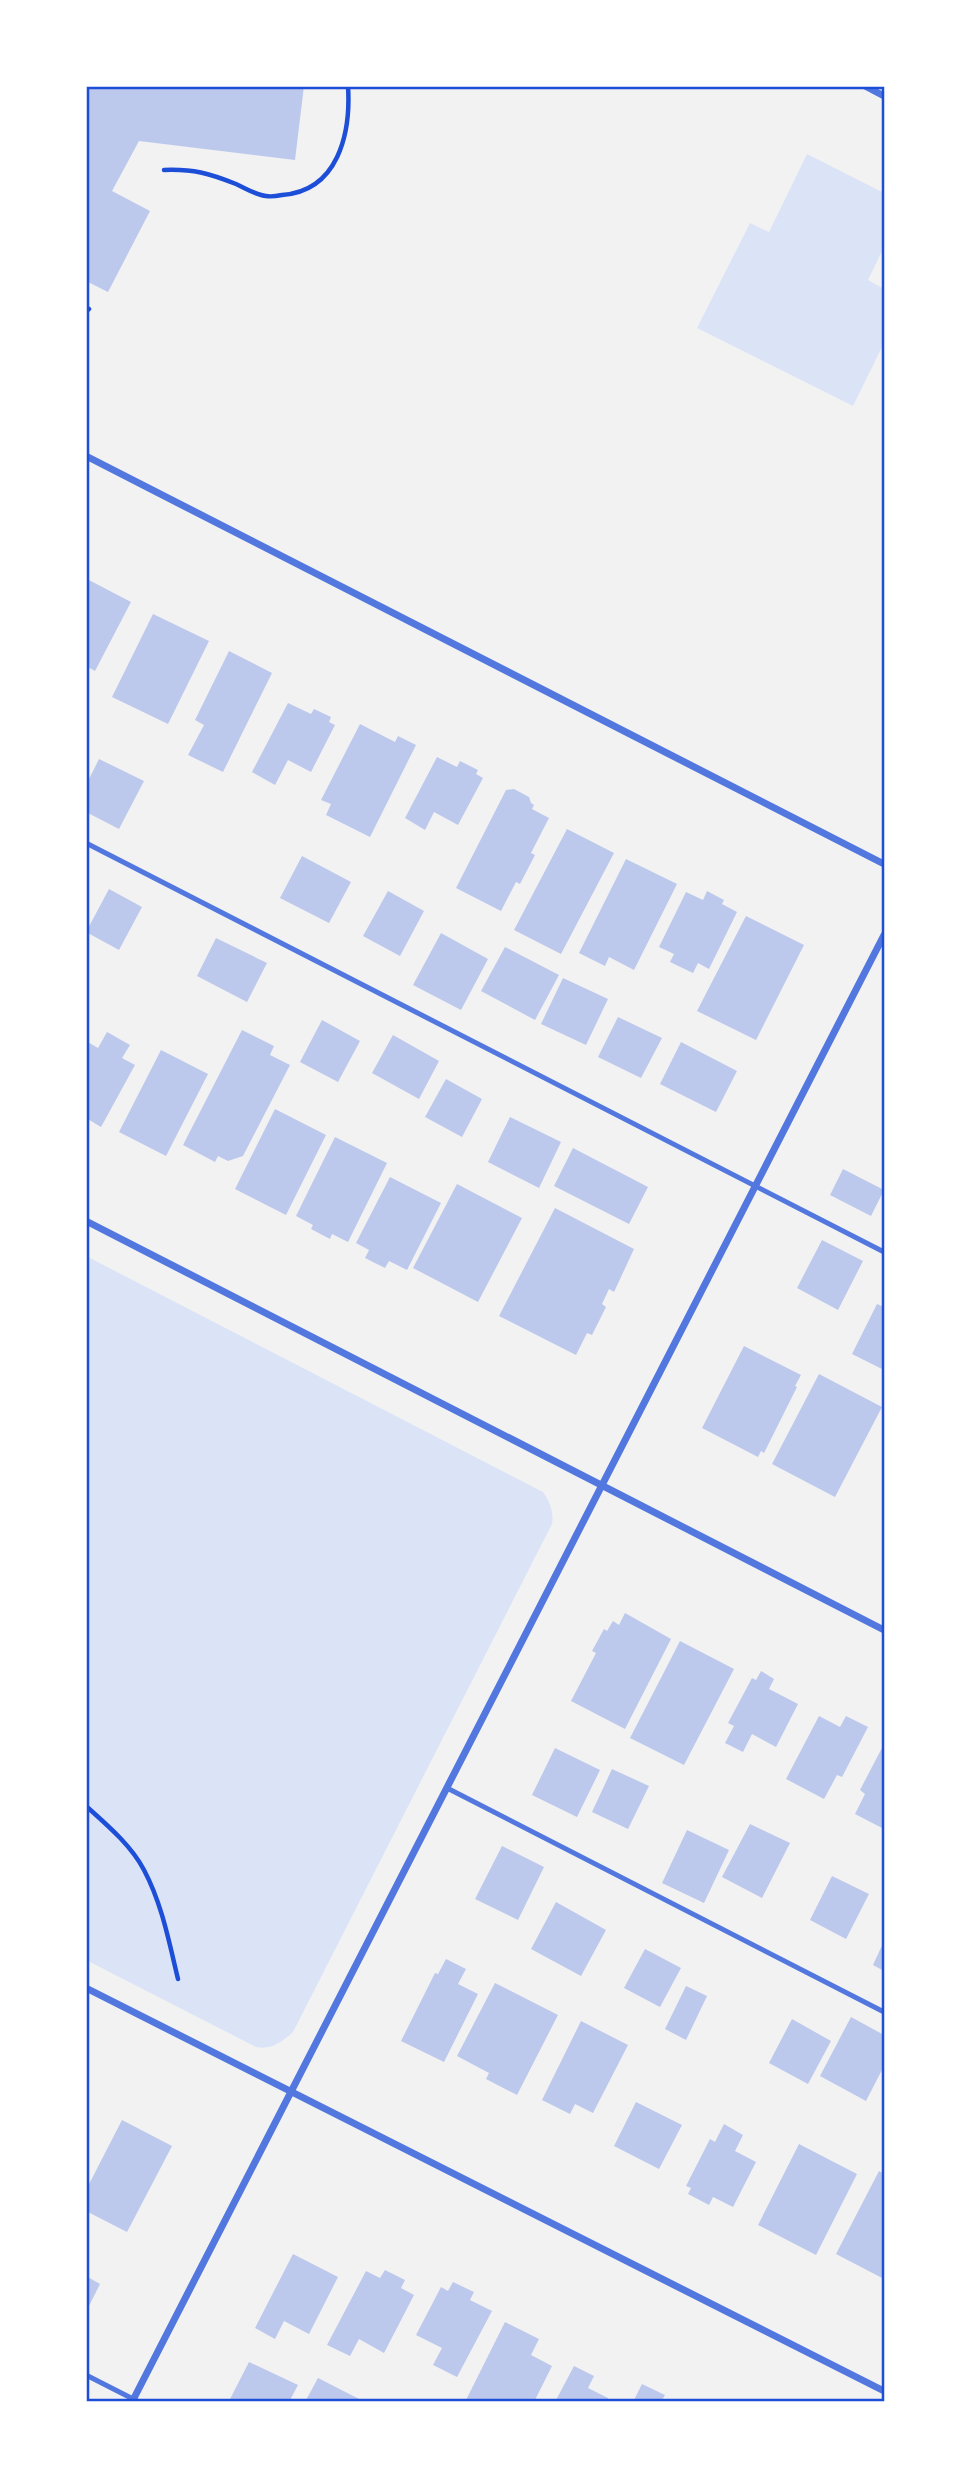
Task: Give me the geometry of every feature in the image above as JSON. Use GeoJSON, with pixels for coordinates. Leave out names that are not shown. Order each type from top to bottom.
{"type":"FeatureCollection","features":[{"type":"Feature","properties":{"kind":"street"},"geometry":{"type":"LineString","coordinates":[[865,86],[884,96]]}},
{"type":"Feature","properties":{"kind":"street"},"geometry":{"type":"LineString","coordinates":[[86,456],[884,864]]}},
{"type":"Feature","properties":{"kind":"street"},"geometry":{"type":"LineString","coordinates":[[135,2401],[884,935]]}},
{"type":"Feature","properties":{"kind":"street"},"geometry":{"type":"LineString","coordinates":[[86,1221],[884,1630]]}},
{"type":"Feature","properties":{"kind":"street"},"geometry":{"type":"LineString","coordinates":[[86,1988],[884,2391]]}},
{"type":"Feature","properties":{"kind":"lane"},"geometry":{"type":"LineString","coordinates":[[86,843],[884,1252]]}},
{"type":"Feature","properties":{"kind":"lane"},"geometry":{"type":"LineString","coordinates":[[447,1788],[884,2012]]}},
{"type":"Feature","properties":{"kind":"lane"},"geometry":{"type":"LineString","coordinates":[[86,2375],[135,2401]]}},
{"type":"Feature","properties":{"kind":"path"},"geometry":{"type":"LineString","coordinates":[[164,170],[192,169],[217,176],[266,197],[298,194],[316,186],[331,169],[344,140],[349,106],[348,86]]}},
{"type":"Feature","properties":{"kind":"path"},"geometry":{"type":"LineString","coordinates":[[86,1806],[115,1833],[144,1868],[164,1920],[177,1979]]}},
{"type":"Feature","properties":{"kind":"shaded area"},"geometry":{"type":"Polygon","coordinates":[[[807,154],[884,193],[884,247],[868,280],[884,289],[884,343],[853,406],[697,328],[750,223],[769,232],[807,154]]]}},
{"type":"Feature","properties":{"kind":"shaded area"},"geometry":{"type":"Polygon","coordinates":[[[86,1256],[543,1492],[552,1511],[552,1524],[293,2032],[280,2042],[267,2047],[256,2047],[86,1960],[86,1256]]]}},
{"type":"Feature","properties":{"kind":"building"},"geometry":{"type":"Polygon","coordinates":[[[86,86],[304,86],[295,160],[139,141],[112,191],[150,211],[108,292],[86,281],[86,86]]]}},
{"type":"Feature","properties":{"kind":"building"},"geometry":{"type":"Polygon","coordinates":[[[87,579],[131,602],[95,671],[86,666],[87,579]]]}},
{"type":"Feature","properties":{"kind":"building"},"geometry":{"type":"Polygon","coordinates":[[[153,614],[209,641],[168,724],[112,697],[153,614]]]}},
{"type":"Feature","properties":{"kind":"building"},"geometry":{"type":"Polygon","coordinates":[[[229,651],[272,673],[223,772],[188,755],[204,725],[195,720],[229,651]]]}},
{"type":"Feature","properties":{"kind":"building"},"geometry":{"type":"Polygon","coordinates":[[[288,703],[311,714],[314,709],[331,717],[329,722],[335,725],[311,772],[288,760],[275,785],[252,772],[288,703]]]}},
{"type":"Feature","properties":{"kind":"building"},"geometry":{"type":"Polygon","coordinates":[[[360,724],[395,742],[398,736],[416,745],[370,837],[326,815],[331,804],[321,800],[360,724]]]}},
{"type":"Feature","properties":{"kind":"building"},"geometry":{"type":"Polygon","coordinates":[[[437,757],[457,767],[460,761],[478,770],[476,774],[483,778],[458,825],[434,812],[425,830],[405,818],[437,757]]]}},
{"type":"Feature","properties":{"kind":"building"},"geometry":{"type":"Polygon","coordinates":[[[99,759],[144,781],[119,829],[86,812],[86,785],[99,759]]]}},
{"type":"Feature","properties":{"kind":"building"},"geometry":{"type":"Polygon","coordinates":[[[514,789],[529,797],[534,805],[532,809],[549,818],[531,853],[535,855],[520,884],[516,882],[501,911],[456,888],[506,790],[514,789]]]}},
{"type":"Feature","properties":{"kind":"building"},"geometry":{"type":"Polygon","coordinates":[[[567,829],[614,853],[561,954],[514,930],[567,829]]]}},
{"type":"Feature","properties":{"kind":"building"},"geometry":{"type":"Polygon","coordinates":[[[302,856],[351,882],[329,923],[280,898],[302,856]]]}},
{"type":"Feature","properties":{"kind":"building"},"geometry":{"type":"Polygon","coordinates":[[[626,859],[677,884],[634,970],[609,957],[605,966],[579,953],[626,859]]]}},
{"type":"Feature","properties":{"kind":"building"},"geometry":{"type":"Polygon","coordinates":[[[109,889],[142,907],[119,950],[86,932],[109,889]]]}},
{"type":"Feature","properties":{"kind":"building"},"geometry":{"type":"Polygon","coordinates":[[[388,891],[424,911],[400,956],[363,936],[388,891]]]}},
{"type":"Feature","properties":{"kind":"building"},"geometry":{"type":"Polygon","coordinates":[[[707,891],[724,900],[722,904],[737,912],[709,969],[698,963],[693,973],[670,962],[674,954],[659,947],[686,892],[703,900],[707,891]]]}},
{"type":"Feature","properties":{"kind":"building"},"geometry":{"type":"Polygon","coordinates":[[[746,916],[804,945],[756,1040],[697,1011],[746,916]]]}},
{"type":"Feature","properties":{"kind":"building"},"geometry":{"type":"Polygon","coordinates":[[[441,933],[488,959],[461,1010],[413,985],[441,933]]]}},
{"type":"Feature","properties":{"kind":"building"},"geometry":{"type":"Polygon","coordinates":[[[216,938],[267,963],[247,1002],[197,976],[216,938]]]}},
{"type":"Feature","properties":{"kind":"building"},"geometry":{"type":"Polygon","coordinates":[[[505,947],[559,975],[535,1020],[481,991],[505,947]]]}},
{"type":"Feature","properties":{"kind":"building"},"geometry":{"type":"Polygon","coordinates":[[[563,978],[608,999],[586,1045],[541,1024],[563,978]]]}},
{"type":"Feature","properties":{"kind":"building"},"geometry":{"type":"Polygon","coordinates":[[[618,1017],[662,1038],[641,1078],[598,1057],[618,1017]]]}},
{"type":"Feature","properties":{"kind":"building"},"geometry":{"type":"Polygon","coordinates":[[[322,1020],[360,1041],[338,1082],[300,1062],[322,1020]]]}},
{"type":"Feature","properties":{"kind":"building"},"geometry":{"type":"Polygon","coordinates":[[[242,1030],[274,1046],[270,1055],[290,1065],[243,1156],[228,1161],[218,1156],[215,1162],[183,1145],[242,1030]]]}},
{"type":"Feature","properties":{"kind":"building"},"geometry":{"type":"Polygon","coordinates":[[[107,1032],[130,1045],[122,1058],[135,1065],[101,1127],[86,1118],[86,1041],[98,1048],[107,1032]]]}},
{"type":"Feature","properties":{"kind":"building"},"geometry":{"type":"Polygon","coordinates":[[[393,1035],[439,1061],[419,1099],[372,1073],[393,1035]]]}},
{"type":"Feature","properties":{"kind":"building"},"geometry":{"type":"Polygon","coordinates":[[[681,1042],[737,1071],[716,1112],[660,1084],[681,1042]]]}},
{"type":"Feature","properties":{"kind":"building"},"geometry":{"type":"Polygon","coordinates":[[[161,1050],[208,1074],[166,1156],[119,1132],[161,1050]]]}},
{"type":"Feature","properties":{"kind":"building"},"geometry":{"type":"Polygon","coordinates":[[[446,1079],[482,1099],[462,1137],[425,1117],[446,1079]]]}},
{"type":"Feature","properties":{"kind":"building"},"geometry":{"type":"Polygon","coordinates":[[[275,1109],[326,1135],[286,1215],[235,1189],[275,1109]]]}},
{"type":"Feature","properties":{"kind":"building"},"geometry":{"type":"Polygon","coordinates":[[[510,1117],[561,1142],[539,1188],[488,1162],[510,1117]]]}},
{"type":"Feature","properties":{"kind":"building"},"geometry":{"type":"Polygon","coordinates":[[[335,1137],[387,1163],[348,1242],[332,1234],[330,1239],[311,1229],[313,1225],[296,1216],[335,1137]]]}},
{"type":"Feature","properties":{"kind":"building"},"geometry":{"type":"Polygon","coordinates":[[[573,1148],[648,1187],[629,1224],[554,1186],[573,1148]]]}},
{"type":"Feature","properties":{"kind":"building"},"geometry":{"type":"Polygon","coordinates":[[[843,1169],[884,1190],[871,1216],[830,1195],[843,1169]]]}},
{"type":"Feature","properties":{"kind":"building"},"geometry":{"type":"Polygon","coordinates":[[[390,1177],[441,1203],[407,1270],[389,1261],[385,1268],[365,1258],[369,1250],[356,1243],[390,1177]]]}},
{"type":"Feature","properties":{"kind":"building"},"geometry":{"type":"Polygon","coordinates":[[[457,1184],[522,1218],[478,1302],[413,1268],[457,1184]]]}},
{"type":"Feature","properties":{"kind":"building"},"geometry":{"type":"Polygon","coordinates":[[[555,1208],[634,1249],[614,1292],[609,1289],[602,1304],[606,1307],[592,1335],[587,1333],[576,1355],[499,1316],[555,1208]]]}},
{"type":"Feature","properties":{"kind":"building"},"geometry":{"type":"Polygon","coordinates":[[[822,1240],[863,1261],[838,1310],[797,1288],[822,1240]]]}},
{"type":"Feature","properties":{"kind":"building"},"geometry":{"type":"Polygon","coordinates":[[[877,1304],[884,1307],[884,1370],[852,1354],[877,1304]]]}},
{"type":"Feature","properties":{"kind":"building"},"geometry":{"type":"Polygon","coordinates":[[[744,1346],[801,1375],[764,1453],[761,1451],[758,1457],[702,1428],[744,1346]]]}},
{"type":"Feature","properties":{"kind":"building"},"geometry":{"type":"Polygon","coordinates":[[[819,1374],[882,1407],[835,1497],[772,1464],[819,1374]]]}},
{"type":"Feature","properties":{"kind":"building"},"geometry":{"type":"Polygon","coordinates":[[[625,1613],[671,1639],[625,1729],[571,1701],[596,1653],[592,1651],[604,1629],[607,1631],[613,1621],[619,1625],[625,1613]]]}},
{"type":"Feature","properties":{"kind":"building"},"geometry":{"type":"Polygon","coordinates":[[[680,1641],[734,1669],[684,1765],[630,1738],[680,1641]]]}},
{"type":"Feature","properties":{"kind":"building"},"geometry":{"type":"Polygon","coordinates":[[[761,1671],[774,1679],[769,1689],[798,1704],[776,1747],[752,1734],[743,1752],[725,1743],[734,1726],[728,1723],[752,1678],[756,1680],[761,1671]]]}},
{"type":"Feature","properties":{"kind":"building"},"geometry":{"type":"Polygon","coordinates":[[[819,1716],[840,1727],[846,1716],[868,1727],[842,1777],[837,1775],[824,1799],[786,1779],[819,1716]]]}},
{"type":"Feature","properties":{"kind":"building"},"geometry":{"type":"Polygon","coordinates":[[[884,1744],[884,1829],[855,1814],[865,1794],[860,1790],[884,1744]]]}},
{"type":"Feature","properties":{"kind":"building"},"geometry":{"type":"Polygon","coordinates":[[[555,1748],[600,1770],[577,1817],[532,1795],[555,1748]]]}},
{"type":"Feature","properties":{"kind":"building"},"geometry":{"type":"Polygon","coordinates":[[[612,1769],[649,1786],[628,1829],[592,1812],[612,1769]]]}},
{"type":"Feature","properties":{"kind":"building"},"geometry":{"type":"Polygon","coordinates":[[[750,1824],[790,1843],[762,1898],[722,1877],[750,1824]]]}},
{"type":"Feature","properties":{"kind":"building"},"geometry":{"type":"Polygon","coordinates":[[[687,1830],[729,1850],[704,1903],[662,1883],[687,1830]]]}},
{"type":"Feature","properties":{"kind":"building"},"geometry":{"type":"Polygon","coordinates":[[[502,1846],[544,1867],[518,1920],[475,1899],[502,1846]]]}},
{"type":"Feature","properties":{"kind":"building"},"geometry":{"type":"Polygon","coordinates":[[[832,1876],[869,1894],[846,1939],[810,1920],[832,1876]]]}},
{"type":"Feature","properties":{"kind":"building"},"geometry":{"type":"Polygon","coordinates":[[[556,1902],[606,1930],[581,1976],[531,1949],[556,1902]]]}},
{"type":"Feature","properties":{"kind":"building"},"geometry":{"type":"Polygon","coordinates":[[[884,1941],[884,1971],[873,1965],[884,1941]]]}},
{"type":"Feature","properties":{"kind":"building"},"geometry":{"type":"Polygon","coordinates":[[[645,1949],[681,1968],[660,2007],[624,1988],[645,1949]]]}},
{"type":"Feature","properties":{"kind":"building"},"geometry":{"type":"Polygon","coordinates":[[[446,1959],[466,1969],[458,1984],[478,1994],[444,2062],[401,2041],[435,1973],[438,1974],[446,1959]]]}},
{"type":"Feature","properties":{"kind":"building"},"geometry":{"type":"Polygon","coordinates":[[[495,1983],[558,2015],[517,2095],[486,2079],[489,2073],[457,2056],[495,1983]]]}},
{"type":"Feature","properties":{"kind":"building"},"geometry":{"type":"Polygon","coordinates":[[[686,1986],[707,1996],[686,2040],[665,2029],[686,1986]]]}},
{"type":"Feature","properties":{"kind":"building"},"geometry":{"type":"Polygon","coordinates":[[[851,2017],[884,2035],[884,2066],[866,2101],[820,2076],[851,2017]]]}},
{"type":"Feature","properties":{"kind":"building"},"geometry":{"type":"Polygon","coordinates":[[[792,2019],[831,2041],[808,2084],[769,2063],[792,2019]]]}},
{"type":"Feature","properties":{"kind":"building"},"geometry":{"type":"Polygon","coordinates":[[[581,2021],[628,2045],[593,2113],[575,2104],[570,2114],[542,2100],[581,2021]]]}},
{"type":"Feature","properties":{"kind":"building"},"geometry":{"type":"Polygon","coordinates":[[[636,2102],[682,2125],[659,2169],[614,2146],[636,2102]]]}},
{"type":"Feature","properties":{"kind":"building"},"geometry":{"type":"Polygon","coordinates":[[[122,2120],[172,2146],[127,2232],[86,2211],[86,2190],[122,2120]]]}},
{"type":"Feature","properties":{"kind":"building"},"geometry":{"type":"Polygon","coordinates":[[[724,2124],[743,2135],[735,2151],[756,2162],[733,2207],[713,2197],[709,2205],[688,2194],[691,2188],[686,2186],[710,2139],[715,2142],[724,2124]]]}},
{"type":"Feature","properties":{"kind":"building"},"geometry":{"type":"Polygon","coordinates":[[[799,2144],[857,2174],[816,2255],[758,2225],[799,2144]]]}},
{"type":"Feature","properties":{"kind":"building"},"geometry":{"type":"Polygon","coordinates":[[[879,2171],[884,2174],[884,2279],[836,2254],[879,2171]]]}},
{"type":"Feature","properties":{"kind":"building"},"geometry":{"type":"Polygon","coordinates":[[[293,2254],[338,2277],[309,2334],[284,2321],[275,2339],[255,2328],[293,2254]]]}},
{"type":"Feature","properties":{"kind":"building"},"geometry":{"type":"Polygon","coordinates":[[[385,2270],[405,2280],[401,2288],[414,2295],[384,2353],[359,2339],[350,2356],[327,2345],[366,2271],[380,2278],[385,2270]]]}},
{"type":"Feature","properties":{"kind":"building"},"geometry":{"type":"Polygon","coordinates":[[[86,2276],[100,2284],[86,2312],[86,2276]]]}},
{"type":"Feature","properties":{"kind":"building"},"geometry":{"type":"Polygon","coordinates":[[[453,2282],[474,2292],[470,2300],[492,2311],[457,2377],[433,2365],[442,2348],[416,2335],[441,2287],[448,2291],[453,2282]]]}},
{"type":"Feature","properties":{"kind":"building"},"geometry":{"type":"Polygon","coordinates":[[[505,2322],[539,2339],[531,2355],[552,2366],[534,2402],[465,2402],[505,2322]]]}},
{"type":"Feature","properties":{"kind":"building"},"geometry":{"type":"Polygon","coordinates":[[[249,2362],[298,2385],[289,2402],[229,2401],[249,2362]]]}},
{"type":"Feature","properties":{"kind":"building"},"geometry":{"type":"Polygon","coordinates":[[[574,2366],[594,2376],[588,2388],[608,2398],[606,2402],[555,2402],[574,2366]]]}},
{"type":"Feature","properties":{"kind":"building"},"geometry":{"type":"Polygon","coordinates":[[[318,2378],[365,2402],[305,2402],[318,2378]]]}},
{"type":"Feature","properties":{"kind":"building"},"geometry":{"type":"Polygon","coordinates":[[[642,2384],[665,2395],[661,2402],[633,2402],[642,2384]]]}}]}
